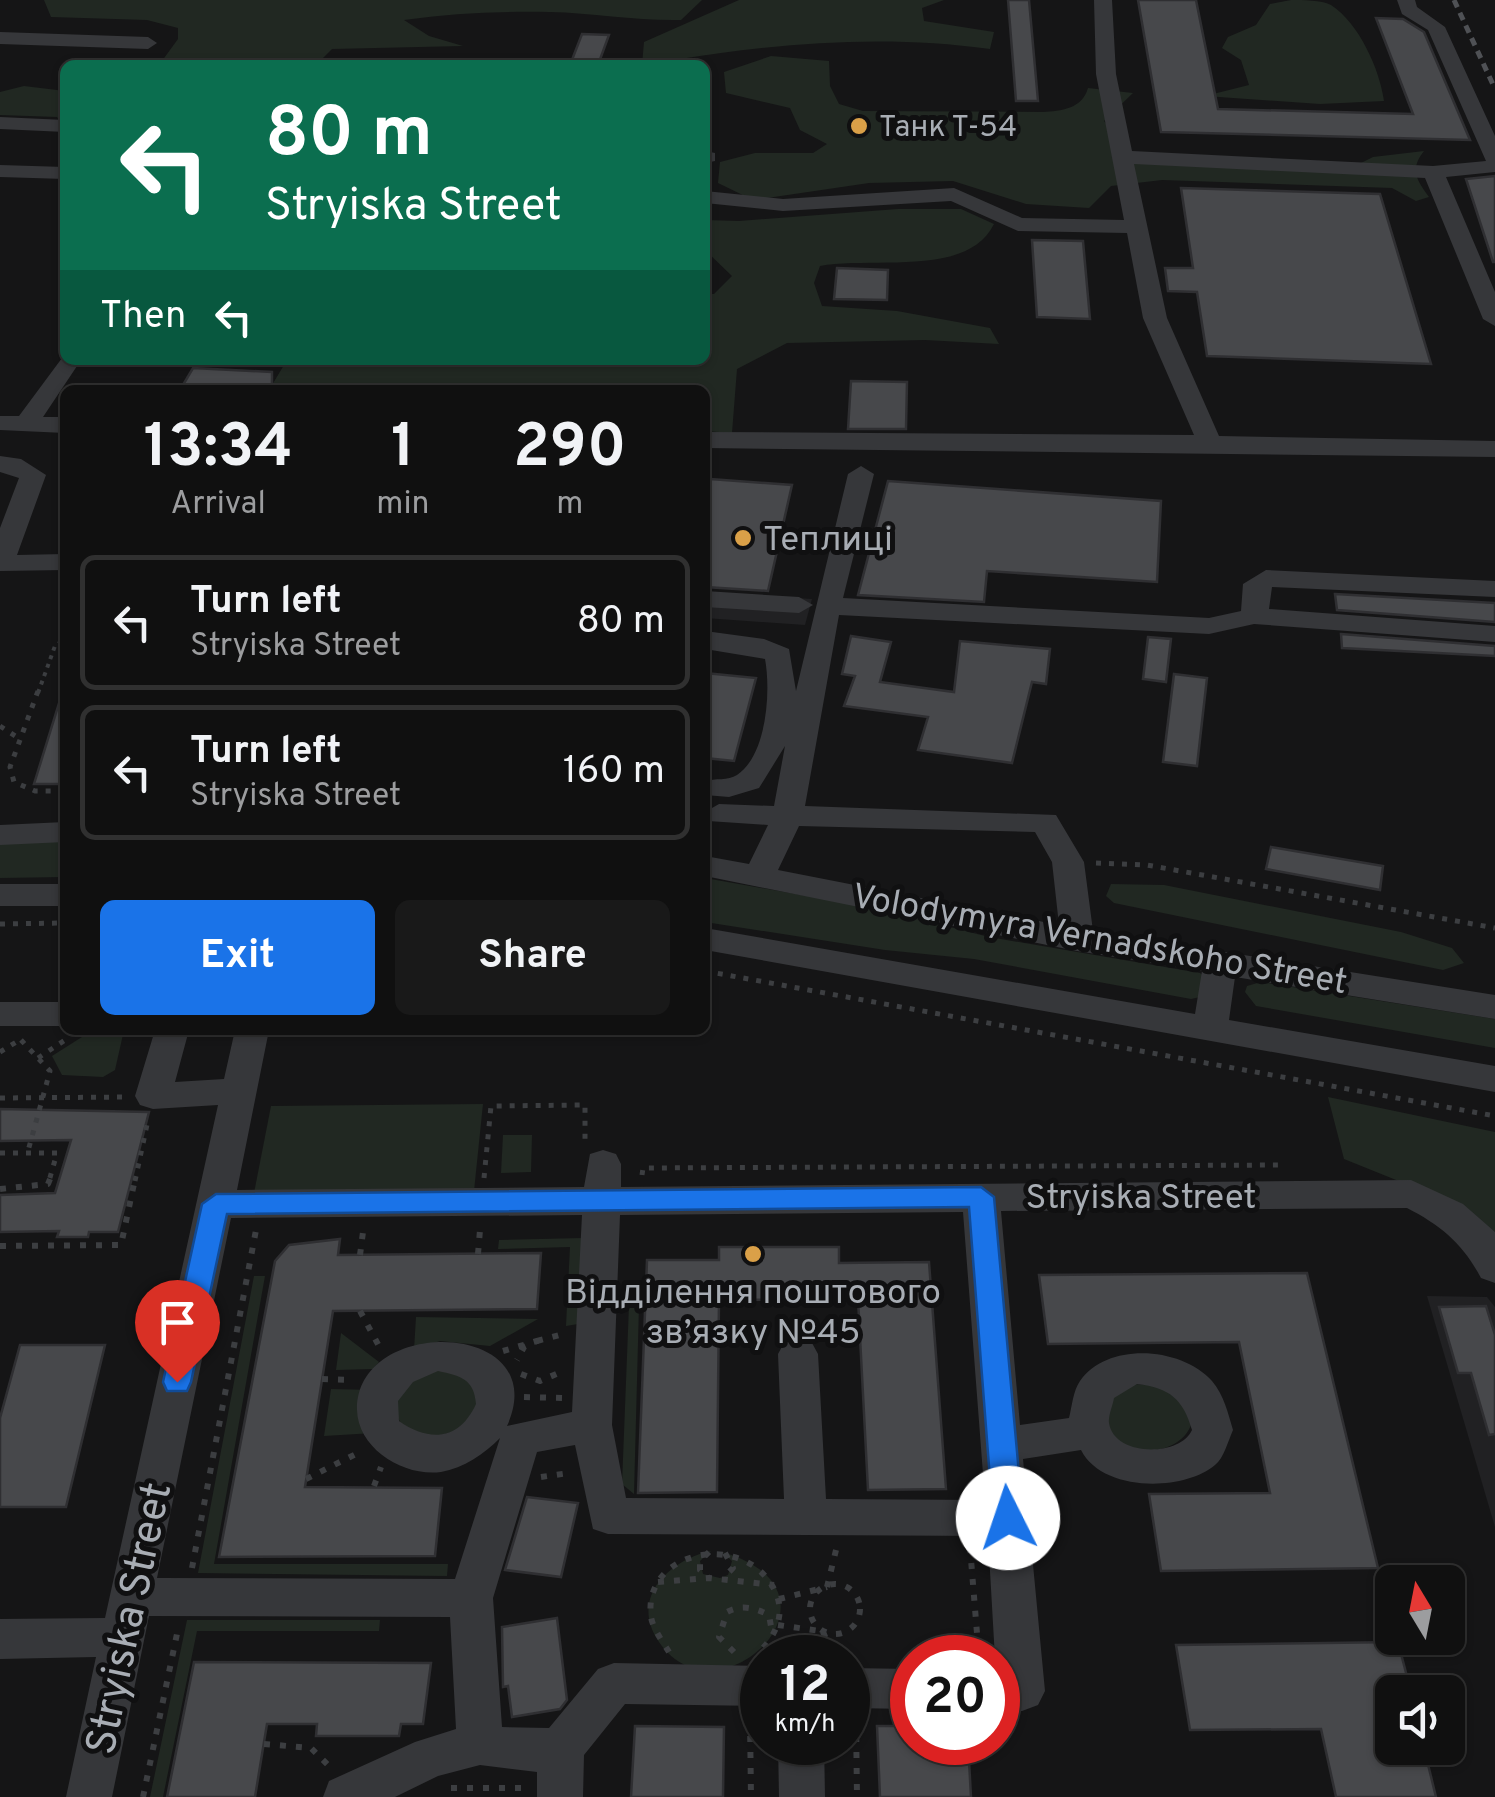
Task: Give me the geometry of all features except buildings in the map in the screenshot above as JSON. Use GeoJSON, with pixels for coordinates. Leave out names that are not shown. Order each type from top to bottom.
{"type":"FeatureCollection","features":[{"type":"Feature","properties":{"kind":"street"},"geometry":{"type":"LineString","coordinates":[[1103,0],[1106,74],[1156,318],[1210,443]]}},
{"type":"Feature","properties":{"kind":"street"},"geometry":{"type":"LineString","coordinates":[[1123,157],[1433,172],[1495,162],[1436,27],[1409,10],[1406,0]]}},
{"type":"Feature","properties":{"kind":"street"},"geometry":{"type":"LineString","coordinates":[[0,38],[148,43]]}},
{"type":"Feature","properties":{"kind":"street"},"geometry":{"type":"LineString","coordinates":[[0,123],[60,126]]}},
{"type":"Feature","properties":{"kind":"street"},"geometry":{"type":"LineString","coordinates":[[0,171],[60,174]]}},
{"type":"Feature","properties":{"kind":"street"},"geometry":{"type":"LineString","coordinates":[[1433,172],[1495,320]]}},
{"type":"Feature","properties":{"kind":"street"},"geometry":{"type":"LineString","coordinates":[[710,198],[784,205],[954,194],[1018,224],[1137,227]]}},
{"type":"Feature","properties":{"kind":"street"},"geometry":{"type":"LineString","coordinates":[[13,423],[65,365]]}},
{"type":"Feature","properties":{"kind":"street"},"geometry":{"type":"LineString","coordinates":[[13,423],[60,425]]}},
{"type":"Feature","properties":{"kind":"street"},"geometry":{"type":"LineString","coordinates":[[710,440],[1495,449]]}},
{"type":"Feature","properties":{"kind":"street"},"geometry":{"type":"LineString","coordinates":[[0,464],[12,464],[33,475],[0,563],[60,562]]}},
{"type":"Feature","properties":{"kind":"street"},"geometry":{"type":"LineString","coordinates":[[759,876],[787,818],[813,605],[861,474]]}},
{"type":"Feature","properties":{"kind":"street"},"geometry":{"type":"LineString","coordinates":[[1254,616],[1257,584],[1266,578],[1495,590]]}},
{"type":"Feature","properties":{"kind":"street"},"geometry":{"type":"LineString","coordinates":[[710,600],[1210,626],[1254,616],[1495,634]]}},
{"type":"Feature","properties":{"kind":"street"},"geometry":{"type":"LineString","coordinates":[[710,641],[764,648],[780,655],[783,668],[774,727],[755,775],[742,785],[711,788]]}},
{"type":"Feature","properties":{"kind":"street"},"geometry":{"type":"LineString","coordinates":[[711,788],[787,818],[1045,822],[1068,862],[1077,940]]}},
{"type":"Feature","properties":{"kind":"street"},"geometry":{"type":"LineString","coordinates":[[0,835],[60,832]]}},
{"type":"Feature","properties":{"kind":"street","name":"Volodymyra Vernadskoho Street"},"geometry":{"type":"LineString","coordinates":[[710,867],[1077,940],[1495,1006]]}},
{"type":"Feature","properties":{"kind":"street"},"geometry":{"type":"LineString","coordinates":[[0,895],[60,895]]}},
{"type":"Feature","properties":{"kind":"street","name":"Volodymyra Vernadskoho Street"},"geometry":{"type":"LineString","coordinates":[[710,940],[1495,1079]]}},
{"type":"Feature","properties":{"kind":"street"},"geometry":{"type":"LineString","coordinates":[[1210,1029],[1221,961]]}},
{"type":"Feature","properties":{"kind":"street"},"geometry":{"type":"LineString","coordinates":[[11,1028],[60,1015]]}},
{"type":"Feature","properties":{"kind":"street"},"geometry":{"type":"LineString","coordinates":[[171,1035],[153,1096],[238,1091]]}},
{"type":"Feature","properties":{"kind":"street","name":"Stryiska Street"},"geometry":{"type":"LineString","coordinates":[[89,1797],[251,1035]]}},
{"type":"Feature","properties":{"kind":"street"},"geometry":{"type":"LineString","coordinates":[[608,1172],[592,1425],[608,1516],[815,1529],[1008,1518]]}},
{"type":"Feature","properties":{"kind":"street","name":"Stryiska Street"},"geometry":{"type":"LineString","coordinates":[[216,1204],[608,1172],[981,1197],[1411,1194],[1453,1212],[1490,1253],[1495,1268]]}},
{"type":"Feature","properties":{"kind":"street"},"geometry":{"type":"LineString","coordinates":[[981,1197],[1017,1635]]}},
{"type":"Feature","properties":{"kind":"street"},"geometry":{"type":"LineString","coordinates":[[798,1354],[815,1529]]}},
{"type":"Feature","properties":{"kind":"street"},"geometry":{"type":"LineString","coordinates":[[480,1744],[471,1598],[512,1449],[497,1390],[483,1368],[470,1360],[438,1355],[398,1370],[381,1388],[376,1402],[376,1416],[388,1438],[405,1449],[440,1454],[474,1441],[512,1449],[592,1425]]}},
{"type":"Feature","properties":{"kind":"street"},"geometry":{"type":"LineString","coordinates":[[1003,1445],[1092,1431]]}},
{"type":"Feature","properties":{"kind":"street"},"geometry":{"type":"LineString","coordinates":[[0,1638],[127,1617],[471,1598]]}},
{"type":"Feature","properties":{"kind":"street"},"geometry":{"type":"LineString","coordinates":[[1020,1666],[1020,1691]]}},
{"type":"Feature","properties":{"kind":"street"},"geometry":{"type":"LineString","coordinates":[[549,1792],[561,1748],[614,1683],[740,1678]]}},
{"type":"Feature","properties":{"kind":"street"},"geometry":{"type":"LineString","coordinates":[[363,1788],[431,1757],[480,1744],[524,1752],[561,1748]]}},
{"type":"Feature","properties":{"kind":"street"},"geometry":{"type":"LineString","coordinates":[[801,1765],[802,1797]]}},
{"type":"Feature","properties":{"kind":"path"},"geometry":{"type":"LineString","coordinates":[[60,642],[55,646],[10,767],[14,782],[35,791],[60,792]]}},
{"type":"Feature","properties":{"kind":"path"},"geometry":{"type":"LineString","coordinates":[[0,726],[20,739]]}},
{"type":"Feature","properties":{"kind":"path"},"geometry":{"type":"LineString","coordinates":[[1068,862],[1147,865],[1495,928]]}},
{"type":"Feature","properties":{"kind":"path"},"geometry":{"type":"LineString","coordinates":[[0,924],[60,922]]}},
{"type":"Feature","properties":{"kind":"path"},"geometry":{"type":"LineString","coordinates":[[710,972],[1495,1116]]}},
{"type":"Feature","properties":{"kind":"path"},"geometry":{"type":"LineString","coordinates":[[0,1052],[11,1028],[50,1071],[28,1151]]}},
{"type":"Feature","properties":{"kind":"path"},"geometry":{"type":"LineString","coordinates":[[38,1058],[72,1035]]}},
{"type":"Feature","properties":{"kind":"path"},"geometry":{"type":"LineString","coordinates":[[0,1098],[153,1096],[121,1245],[0,1246]]}},
{"type":"Feature","properties":{"kind":"path"},"geometry":{"type":"LineString","coordinates":[[483,1193],[490,1106],[585,1105],[608,1172],[1282,1165]]}},
{"type":"Feature","properties":{"kind":"path"},"geometry":{"type":"LineString","coordinates":[[0,1152],[56,1153],[48,1184],[0,1189]]}},
{"type":"Feature","properties":{"kind":"path"},"geometry":{"type":"LineString","coordinates":[[189,1581],[259,1217]]}},
{"type":"Feature","properties":{"kind":"path"},"geometry":{"type":"LineString","coordinates":[[478,1254],[480,1230]]}},
{"type":"Feature","properties":{"kind":"path"},"geometry":{"type":"LineString","coordinates":[[360,1254],[363,1232]]}},
{"type":"Feature","properties":{"kind":"path"},"geometry":{"type":"LineString","coordinates":[[360,1310],[398,1370]]}},
{"type":"Feature","properties":{"kind":"path"},"geometry":{"type":"LineString","coordinates":[[470,1360],[568,1332]]}},
{"type":"Feature","properties":{"kind":"path"},"geometry":{"type":"LineString","coordinates":[[563,1349],[551,1342],[524,1347],[516,1358],[520,1374],[529,1379],[554,1378],[567,1358]]}},
{"type":"Feature","properties":{"kind":"path"},"geometry":{"type":"LineString","coordinates":[[306,1479],[388,1438]]}},
{"type":"Feature","properties":{"kind":"path"},"geometry":{"type":"LineString","coordinates":[[512,1449],[582,1472]]}},
{"type":"Feature","properties":{"kind":"path"},"geometry":{"type":"LineString","coordinates":[[815,1529],[839,1541],[827,1587]]}},
{"type":"Feature","properties":{"kind":"path"},"geometry":{"type":"LineString","coordinates":[[969,1542],[977,1635]]}},
{"type":"Feature","properties":{"kind":"path"},"geometry":{"type":"LineString","coordinates":[[708,1578],[700,1570],[700,1561],[711,1551]]}},
{"type":"Feature","properties":{"kind":"path"},"geometry":{"type":"LineString","coordinates":[[686,1662],[669,1653],[650,1623],[649,1607],[658,1582],[675,1564],[711,1551],[760,1567],[774,1585],[779,1599],[778,1625],[773,1635]]}},
{"type":"Feature","properties":{"kind":"path"},"geometry":{"type":"LineString","coordinates":[[720,1578],[732,1568],[722,1552]]}},
{"type":"Feature","properties":{"kind":"path"},"geometry":{"type":"LineString","coordinates":[[658,1582],[720,1578],[774,1585]]}},
{"type":"Feature","properties":{"kind":"path"},"geometry":{"type":"LineString","coordinates":[[779,1599],[827,1587],[843,1587],[857,1596],[862,1607],[860,1620],[850,1630],[824,1632],[808,1617],[807,1606],[813,1593],[827,1587]]}},
{"type":"Feature","properties":{"kind":"path"},"geometry":{"type":"LineString","coordinates":[[740,1652],[724,1645],[718,1625],[724,1612],[739,1606],[755,1606],[769,1615],[771,1635]]}},
{"type":"Feature","properties":{"kind":"path"},"geometry":{"type":"LineString","coordinates":[[143,1797],[182,1612]]}},
{"type":"Feature","properties":{"kind":"path"},"geometry":{"type":"LineString","coordinates":[[778,1625],[836,1634]]}},
{"type":"Feature","properties":{"kind":"path"},"geometry":{"type":"LineString","coordinates":[[264,1744],[310,1748],[363,1788]]}},
{"type":"Feature","properties":{"kind":"path"},"geometry":{"type":"LineString","coordinates":[[751,1797],[752,1765]]}},
{"type":"Feature","properties":{"kind":"path"},"geometry":{"type":"LineString","coordinates":[[855,1765],[857,1797]]}},
{"type":"Feature","properties":{"kind":"path"},"geometry":{"type":"LineString","coordinates":[[440,1788],[549,1792]]}},
{"type":"Feature","properties":{"kind":"shaded area"},"geometry":{"type":"Polygon","coordinates":[[[44,0],[702,0],[681,20],[532,12],[404,20],[429,36],[463,46],[332,49],[321,60],[163,60],[178,39],[178,28],[147,20],[51,17],[44,0]]]}},
{"type":"Feature","properties":{"kind":"shaded area"},"geometry":{"type":"Polygon","coordinates":[[[739,0],[944,0],[922,8],[924,21],[994,32],[990,49],[911,42],[832,42],[674,60],[642,60],[644,42],[739,0]]]}},
{"type":"Feature","properties":{"kind":"shaded area"},"geometry":{"type":"Polygon","coordinates":[[[1291,0],[1331,5],[1351,23],[1378,75],[1384,101],[1320,104],[1205,96],[1249,85],[1241,60],[1222,48],[1228,37],[1256,25],[1270,4],[1291,0]]]}},
{"type":"Feature","properties":{"kind":"shaded area"},"geometry":{"type":"Polygon","coordinates":[[[771,56],[829,61],[830,86],[839,104],[863,111],[1050,112],[1076,105],[1088,88],[1133,93],[1104,121],[1132,152],[1347,170],[1373,157],[1424,151],[1416,175],[1429,197],[1416,201],[1392,188],[1162,180],[1111,186],[1089,208],[1026,204],[953,181],[869,183],[753,200],[718,183],[720,162],[755,153],[813,153],[827,144],[800,130],[790,108],[726,93],[724,72],[771,56]]]}},
{"type":"Feature","properties":{"kind":"shaded area"},"geometry":{"type":"Polygon","coordinates":[[[24,86],[60,90],[60,122],[57,117],[0,115],[0,92],[24,86]]]}},
{"type":"Feature","properties":{"kind":"shaded area"},"geometry":{"type":"Polygon","coordinates":[[[898,209],[961,209],[994,224],[981,241],[963,252],[917,262],[820,266],[814,283],[822,306],[897,311],[990,328],[999,344],[925,340],[787,343],[737,369],[732,433],[710,431],[710,385],[272,385],[284,365],[710,365],[710,294],[732,276],[710,255],[710,220],[898,209]]]}},
{"type":"Feature","properties":{"kind":"shaded area"},"geometry":{"type":"Polygon","coordinates":[[[710,592],[812,599],[805,625],[710,618],[710,592]]]}},
{"type":"Feature","properties":{"kind":"shaded area"},"geometry":{"type":"Polygon","coordinates":[[[60,840],[60,877],[0,878],[0,844],[60,840]]]}},
{"type":"Feature","properties":{"kind":"shaded area"},"geometry":{"type":"Polygon","coordinates":[[[710,879],[875,908],[989,937],[1200,973],[1206,978],[1200,997],[1191,999],[974,959],[885,950],[710,923],[710,879]]]}},
{"type":"Feature","properties":{"kind":"shaded area"},"geometry":{"type":"Polygon","coordinates":[[[1111,884],[1164,885],[1401,932],[1452,948],[1464,963],[1443,970],[1114,903],[1106,896],[1111,884]]]}},
{"type":"Feature","properties":{"kind":"shaded area"},"geometry":{"type":"Polygon","coordinates":[[[1261,982],[1495,1019],[1495,1048],[1256,1006],[1245,992],[1247,986],[1261,982]]]}},
{"type":"Feature","properties":{"kind":"shaded area"},"geometry":{"type":"Polygon","coordinates":[[[85,1035],[123,1035],[115,1070],[103,1077],[62,1075],[52,1056],[85,1035]]]}},
{"type":"Feature","properties":{"kind":"shaded area"},"geometry":{"type":"Polygon","coordinates":[[[1328,1097],[1495,1132],[1495,1232],[1406,1184],[1344,1159],[1328,1097]]]}},
{"type":"Feature","properties":{"kind":"shaded area"},"geometry":{"type":"Polygon","coordinates":[[[483,1104],[474,1191],[254,1193],[271,1106],[483,1104]]]}},
{"type":"Feature","properties":{"kind":"shaded area"},"geometry":{"type":"Polygon","coordinates":[[[503,1135],[532,1135],[531,1172],[501,1173],[503,1135]]]}},
{"type":"Feature","properties":{"kind":"shaded area"},"geometry":{"type":"Polygon","coordinates":[[[583,1238],[578,1324],[566,1326],[570,1247],[498,1249],[499,1240],[583,1238]]]}},
{"type":"Feature","properties":{"kind":"shaded area"},"geometry":{"type":"Polygon","coordinates":[[[254,1276],[265,1276],[214,1564],[448,1564],[447,1576],[198,1573],[254,1276]]]}},
{"type":"Feature","properties":{"kind":"shaded area"},"geometry":{"type":"Polygon","coordinates":[[[1427,1296],[1487,1297],[1495,1307],[1495,1527],[1427,1296]]]}},
{"type":"Feature","properties":{"kind":"shaded area"},"geometry":{"type":"Polygon","coordinates":[[[629,1305],[639,1305],[634,1494],[622,1484],[629,1305]]]}},
{"type":"Feature","properties":{"kind":"shaded area"},"geometry":{"type":"Polygon","coordinates":[[[416,1317],[538,1319],[490,1346],[440,1341],[414,1350],[416,1317]]]}},
{"type":"Feature","properties":{"kind":"shaded area"},"geometry":{"type":"Polygon","coordinates":[[[341,1333],[379,1362],[373,1369],[336,1370],[341,1333]]]}},
{"type":"Feature","properties":{"kind":"shaded area"},"geometry":{"type":"Polygon","coordinates":[[[442,1368],[468,1377],[479,1398],[477,1411],[455,1431],[423,1435],[409,1430],[399,1419],[395,1402],[398,1390],[410,1380],[442,1368]]]}},
{"type":"Feature","properties":{"kind":"shaded area"},"geometry":{"type":"Polygon","coordinates":[[[1131,1384],[1163,1388],[1177,1396],[1191,1425],[1184,1436],[1162,1449],[1134,1449],[1122,1444],[1107,1422],[1110,1397],[1131,1384]]]}},
{"type":"Feature","properties":{"kind":"shaded area"},"geometry":{"type":"Polygon","coordinates":[[[331,1389],[372,1390],[374,1433],[324,1436],[331,1389]]]}},
{"type":"Feature","properties":{"kind":"shaded area"},"geometry":{"type":"Polygon","coordinates":[[[711,1551],[700,1561],[703,1574],[720,1578],[728,1575],[732,1561],[722,1552],[762,1571],[779,1596],[778,1622],[770,1635],[740,1635],[740,1663],[711,1670],[682,1664],[657,1639],[650,1623],[652,1594],[659,1581],[696,1555],[711,1551]]]}},
{"type":"Feature","properties":{"kind":"shaded area"},"geometry":{"type":"Polygon","coordinates":[[[187,1620],[380,1620],[379,1631],[197,1631],[163,1797],[150,1797],[187,1620]]]}},
{"type":"Feature","properties":{"kind":"railway"},"geometry":{"type":"LineString","coordinates":[[1454,0],[1495,89]]}},
{"type":"Feature","properties":{"kind":"place","name":"Танк Т-54"},"geometry":{"type":"Point","coordinates":[859,126]}},
{"type":"Feature","properties":{"kind":"place","name":"Теплиці"},"geometry":{"type":"Point","coordinates":[743,538]}},
{"type":"Feature","properties":{"kind":"place","name":"Відділення поштового зв’язку №45"},"geometry":{"type":"Point","coordinates":[753,1254]}},
{"type":"Feature","properties":{"kind":"route"},"geometry":{"type":"LineString","coordinates":[[177,1382],[216,1204],[981,1197],[1008,1518]]}}]}
